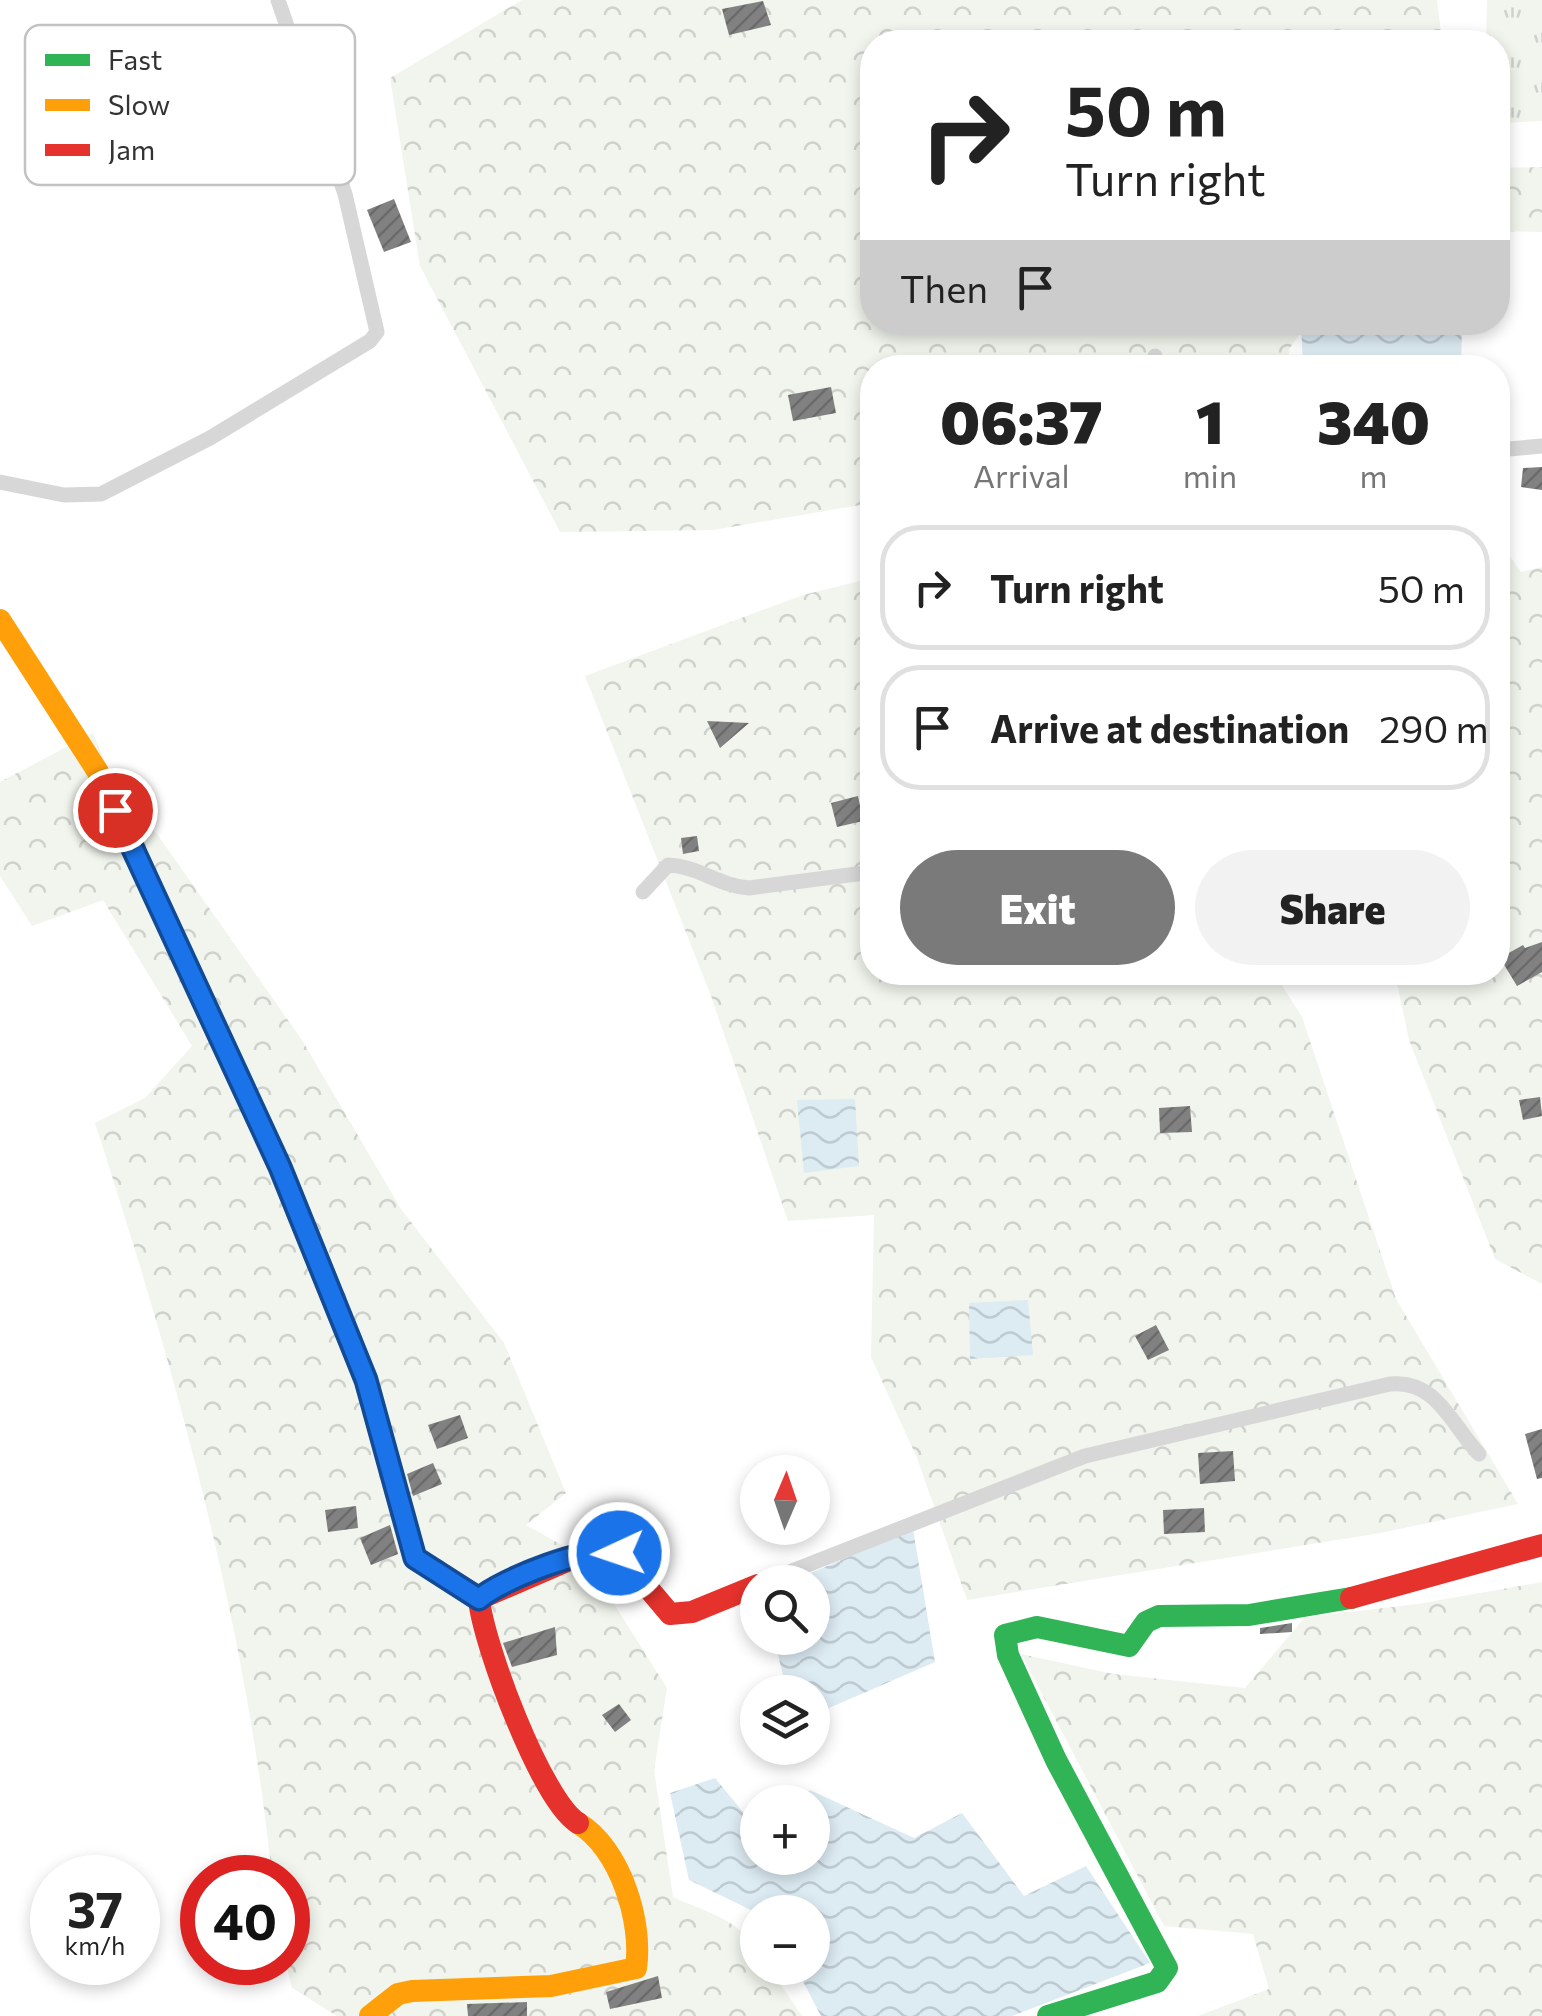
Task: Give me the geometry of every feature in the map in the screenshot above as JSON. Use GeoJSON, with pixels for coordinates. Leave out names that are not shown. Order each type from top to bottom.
{"type":"FeatureCollection","features":[{"type":"Feature","properties":{"kind":"street"},"geometry":{"type":"LineString","coordinates":[[278,0],[287,25]]}},
{"type":"Feature","properties":{"kind":"street"},"geometry":{"type":"LineString","coordinates":[[0,482],[81,497],[101,494],[210,438],[370,342],[377,332],[342,185]]}},
{"type":"Feature","properties":{"kind":"street"},"geometry":{"type":"LineString","coordinates":[[1510,449],[1542,446]]}},
{"type":"Feature","properties":{"kind":"street"},"geometry":{"type":"LineString","coordinates":[[0,620],[98,772],[280,1167],[366,1380],[415,1558],[479,1599]]}},
{"type":"Feature","properties":{"kind":"street"},"geometry":{"type":"LineString","coordinates":[[644,892],[668,865],[689,866],[732,887],[749,888],[860,874]]}},
{"type":"Feature","properties":{"kind":"street"},"geometry":{"type":"LineString","coordinates":[[807,1565],[1085,1456],[1390,1384],[1408,1382],[1426,1388],[1479,1454]]}},
{"type":"Feature","properties":{"kind":"street"},"geometry":{"type":"LineString","coordinates":[[1048,2016],[1157,1982],[1167,1968],[1056,1760],[1008,1655],[1005,1635],[1031,1627],[1054,1628],[1105,1646],[1129,1646],[1146,1622],[1159,1616],[1249,1615],[1344,1600],[1542,1545]]}},
{"type":"Feature","properties":{"kind":"street"},"geometry":{"type":"LineString","coordinates":[[479,1599],[595,1549],[608,1548],[626,1559],[670,1614],[692,1612],[740,1592]]}},
{"type":"Feature","properties":{"kind":"street"},"geometry":{"type":"LineString","coordinates":[[370,2016],[398,1994],[412,1991],[594,1981],[629,1974],[638,1962],[639,1949],[616,1870],[594,1834],[570,1822],[559,1808],[502,1677],[479,1614],[479,1599]]}},
{"type":"Feature","properties":{"kind":"green space"},"geometry":{"type":"Polygon","coordinates":[[[522,0],[1437,0],[1441,30],[860,30],[860,335],[1299,335],[1289,355],[860,355],[860,505],[713,530],[560,532],[420,266],[390,78],[522,0]]]}},
{"type":"Feature","properties":{"kind":"green space"},"geometry":{"type":"Polygon","coordinates":[[[1487,0],[1542,0],[1542,121],[1510,122],[1510,30],[1486,30],[1487,0]]]}},
{"type":"Feature","properties":{"kind":"green space"},"geometry":{"type":"Polygon","coordinates":[[[1542,167],[1542,232],[1510,231],[1510,168],[1542,167]]]}},
{"type":"Feature","properties":{"kind":"green space"},"geometry":{"type":"Polygon","coordinates":[[[1510,556],[1521,572],[1542,567],[1542,1284],[1495,1259],[1409,1040],[1398,985],[1510,985],[1510,556]]]}},
{"type":"Feature","properties":{"kind":"green space"},"geometry":{"type":"Polygon","coordinates":[[[860,581],[860,985],[1282,985],[1302,1017],[1396,1299],[1518,1504],[1380,1533],[967,1600],[917,1458],[871,1357],[874,1215],[788,1221],[711,996],[585,676],[803,595],[860,581]]]}},
{"type":"Feature","properties":{"kind":"green space"},"geometry":{"type":"Polygon","coordinates":[[[93,733],[117,791],[157,834],[302,1040],[401,1209],[504,1343],[566,1493],[526,1525],[585,1558],[667,1688],[654,1770],[673,1897],[740,1930],[740,1985],[781,1985],[802,2016],[337,2016],[292,1988],[291,1985],[310,1985],[310,1855],[269,1855],[244,1685],[203,1495],[152,1308],[95,1123],[145,1098],[192,1046],[103,900],[32,926],[0,876],[0,782],[93,733]]]}},
{"type":"Feature","properties":{"kind":"green space"},"geometry":{"type":"Polygon","coordinates":[[[1542,1582],[1542,2016],[1198,2016],[1269,1989],[1253,1934],[1164,1926],[1021,1654],[1113,1674],[1245,1688],[1305,1617],[1418,1604],[1542,1582]]]}},
{"type":"Feature","properties":{"kind":"water"},"geometry":{"type":"Polygon","coordinates":[[[1302,335],[1462,335],[1461,355],[1303,355],[1302,335]]]}},
{"type":"Feature","properties":{"kind":"water"},"geometry":{"type":"Polygon","coordinates":[[[855,1099],[859,1166],[804,1173],[797,1100],[855,1099]]]}},
{"type":"Feature","properties":{"kind":"water"},"geometry":{"type":"Polygon","coordinates":[[[1028,1300],[1033,1355],[970,1359],[969,1303],[1028,1300]]]}},
{"type":"Feature","properties":{"kind":"water"},"geometry":{"type":"Polygon","coordinates":[[[913,1529],[935,1662],[830,1708],[830,1675],[783,1675],[778,1655],[830,1655],[829,1565],[913,1529]]]}},
{"type":"Feature","properties":{"kind":"water"},"geometry":{"type":"Polygon","coordinates":[[[715,1778],[740,1808],[740,1875],[830,1875],[830,1799],[914,1838],[962,1813],[1024,1896],[1086,1866],[1150,1963],[1012,2016],[821,2016],[805,1985],[830,1985],[830,1895],[740,1895],[740,1905],[689,1880],[670,1793],[715,1778]]]}},
{"type":"Feature","properties":{"kind":"building"},"geometry":{"type":"Polygon","coordinates":[[[763,1],[771,25],[729,35],[722,9],[763,1]]]}},
{"type":"Feature","properties":{"kind":"building"},"geometry":{"type":"Polygon","coordinates":[[[394,199],[411,242],[384,252],[367,210],[394,199]]]}},
{"type":"Feature","properties":{"kind":"building"},"geometry":{"type":"Polygon","coordinates":[[[831,387],[836,413],[793,421],[788,395],[831,387]]]}},
{"type":"Feature","properties":{"kind":"building"},"geometry":{"type":"Polygon","coordinates":[[[1542,467],[1542,490],[1521,487],[1523,468],[1542,467]]]}},
{"type":"Feature","properties":{"kind":"building"},"geometry":{"type":"Polygon","coordinates":[[[707,721],[749,723],[720,748],[707,721]]]}},
{"type":"Feature","properties":{"kind":"building"},"geometry":{"type":"Polygon","coordinates":[[[858,796],[860,822],[837,827],[831,803],[858,796]]]}},
{"type":"Feature","properties":{"kind":"building"},"geometry":{"type":"Polygon","coordinates":[[[697,836],[699,851],[683,854],[681,838],[697,836]]]}},
{"type":"Feature","properties":{"kind":"building"},"geometry":{"type":"Polygon","coordinates":[[[1542,942],[1542,972],[1517,986],[1510,974],[1510,952],[1523,945],[1525,948],[1542,942]]]}},
{"type":"Feature","properties":{"kind":"building"},"geometry":{"type":"Polygon","coordinates":[[[1540,1097],[1542,1116],[1523,1120],[1519,1100],[1540,1097]]]}},
{"type":"Feature","properties":{"kind":"building"},"geometry":{"type":"Polygon","coordinates":[[[1190,1106],[1192,1132],[1160,1133],[1159,1108],[1190,1106]]]}},
{"type":"Feature","properties":{"kind":"building"},"geometry":{"type":"Polygon","coordinates":[[[1156,1325],[1169,1350],[1148,1360],[1135,1336],[1156,1325]]]}},
{"type":"Feature","properties":{"kind":"building"},"geometry":{"type":"Polygon","coordinates":[[[460,1415],[468,1438],[437,1449],[428,1425],[460,1415]]]}},
{"type":"Feature","properties":{"kind":"building"},"geometry":{"type":"Polygon","coordinates":[[[1542,1429],[1542,1478],[1537,1479],[1525,1434],[1542,1429]]]}},
{"type":"Feature","properties":{"kind":"building"},"geometry":{"type":"Polygon","coordinates":[[[1233,1451],[1235,1481],[1200,1484],[1198,1453],[1233,1451]]]}},
{"type":"Feature","properties":{"kind":"building"},"geometry":{"type":"Polygon","coordinates":[[[433,1463],[442,1484],[413,1496],[407,1474],[433,1463]]]}},
{"type":"Feature","properties":{"kind":"building"},"geometry":{"type":"Polygon","coordinates":[[[356,1506],[358,1528],[328,1532],[325,1510],[356,1506]]]}},
{"type":"Feature","properties":{"kind":"building"},"geometry":{"type":"Polygon","coordinates":[[[1204,1508],[1205,1532],[1164,1534],[1163,1510],[1204,1508]]]}},
{"type":"Feature","properties":{"kind":"building"},"geometry":{"type":"Polygon","coordinates":[[[390,1525],[398,1554],[371,1565],[360,1538],[390,1525]]]}},
{"type":"Feature","properties":{"kind":"building"},"geometry":{"type":"Polygon","coordinates":[[[1292,1623],[1292,1632],[1260,1634],[1260,1628],[1292,1623]]]}},
{"type":"Feature","properties":{"kind":"building"},"geometry":{"type":"Polygon","coordinates":[[[555,1627],[557,1655],[512,1667],[503,1643],[555,1627]]]}},
{"type":"Feature","properties":{"kind":"building"},"geometry":{"type":"Polygon","coordinates":[[[619,1704],[631,1720],[615,1732],[602,1715],[619,1704]]]}},
{"type":"Feature","properties":{"kind":"building"},"geometry":{"type":"Polygon","coordinates":[[[658,1976],[662,1998],[610,2009],[606,1992],[658,1976]]]}},
{"type":"Feature","properties":{"kind":"building"},"geometry":{"type":"Polygon","coordinates":[[[527,2002],[527,2016],[468,2016],[467,2004],[527,2002]]]}},
{"type":"Feature","properties":{"kind":"traffic: fast"},"geometry":{"type":"LineString","coordinates":[[1048,2016],[1157,1982],[1167,1968],[1056,1760],[1008,1655],[1005,1635],[1037,1627],[1129,1646],[1146,1622],[1159,1616],[1249,1615],[1351,1598]]}},
{"type":"Feature","properties":{"kind":"traffic: slow"},"geometry":{"type":"LineString","coordinates":[[0,620],[98,772],[280,1167],[366,1380]]}},
{"type":"Feature","properties":{"kind":"traffic: slow"},"geometry":{"type":"LineString","coordinates":[[370,2016],[398,1994],[412,1991],[551,1986],[636,1968],[636,1929],[625,1888],[606,1850],[578,1823]]}},
{"type":"Feature","properties":{"kind":"traffic: jam"},"geometry":{"type":"LineString","coordinates":[[366,1380],[415,1558],[479,1599]]}},
{"type":"Feature","properties":{"kind":"traffic: jam"},"geometry":{"type":"LineString","coordinates":[[1351,1598],[1542,1545]]}},
{"type":"Feature","properties":{"kind":"traffic: jam"},"geometry":{"type":"LineString","coordinates":[[578,1823],[548,1785],[516,1720],[491,1650],[479,1599],[595,1549],[621,1556],[670,1614],[692,1612],[740,1592]]}},
{"type":"Feature","properties":{"kind":"route"},"geometry":{"type":"LineString","coordinates":[[115,810],[280,1167],[366,1380],[415,1558],[479,1599],[580,1552],[608,1548],[619,1553]]}}]}
